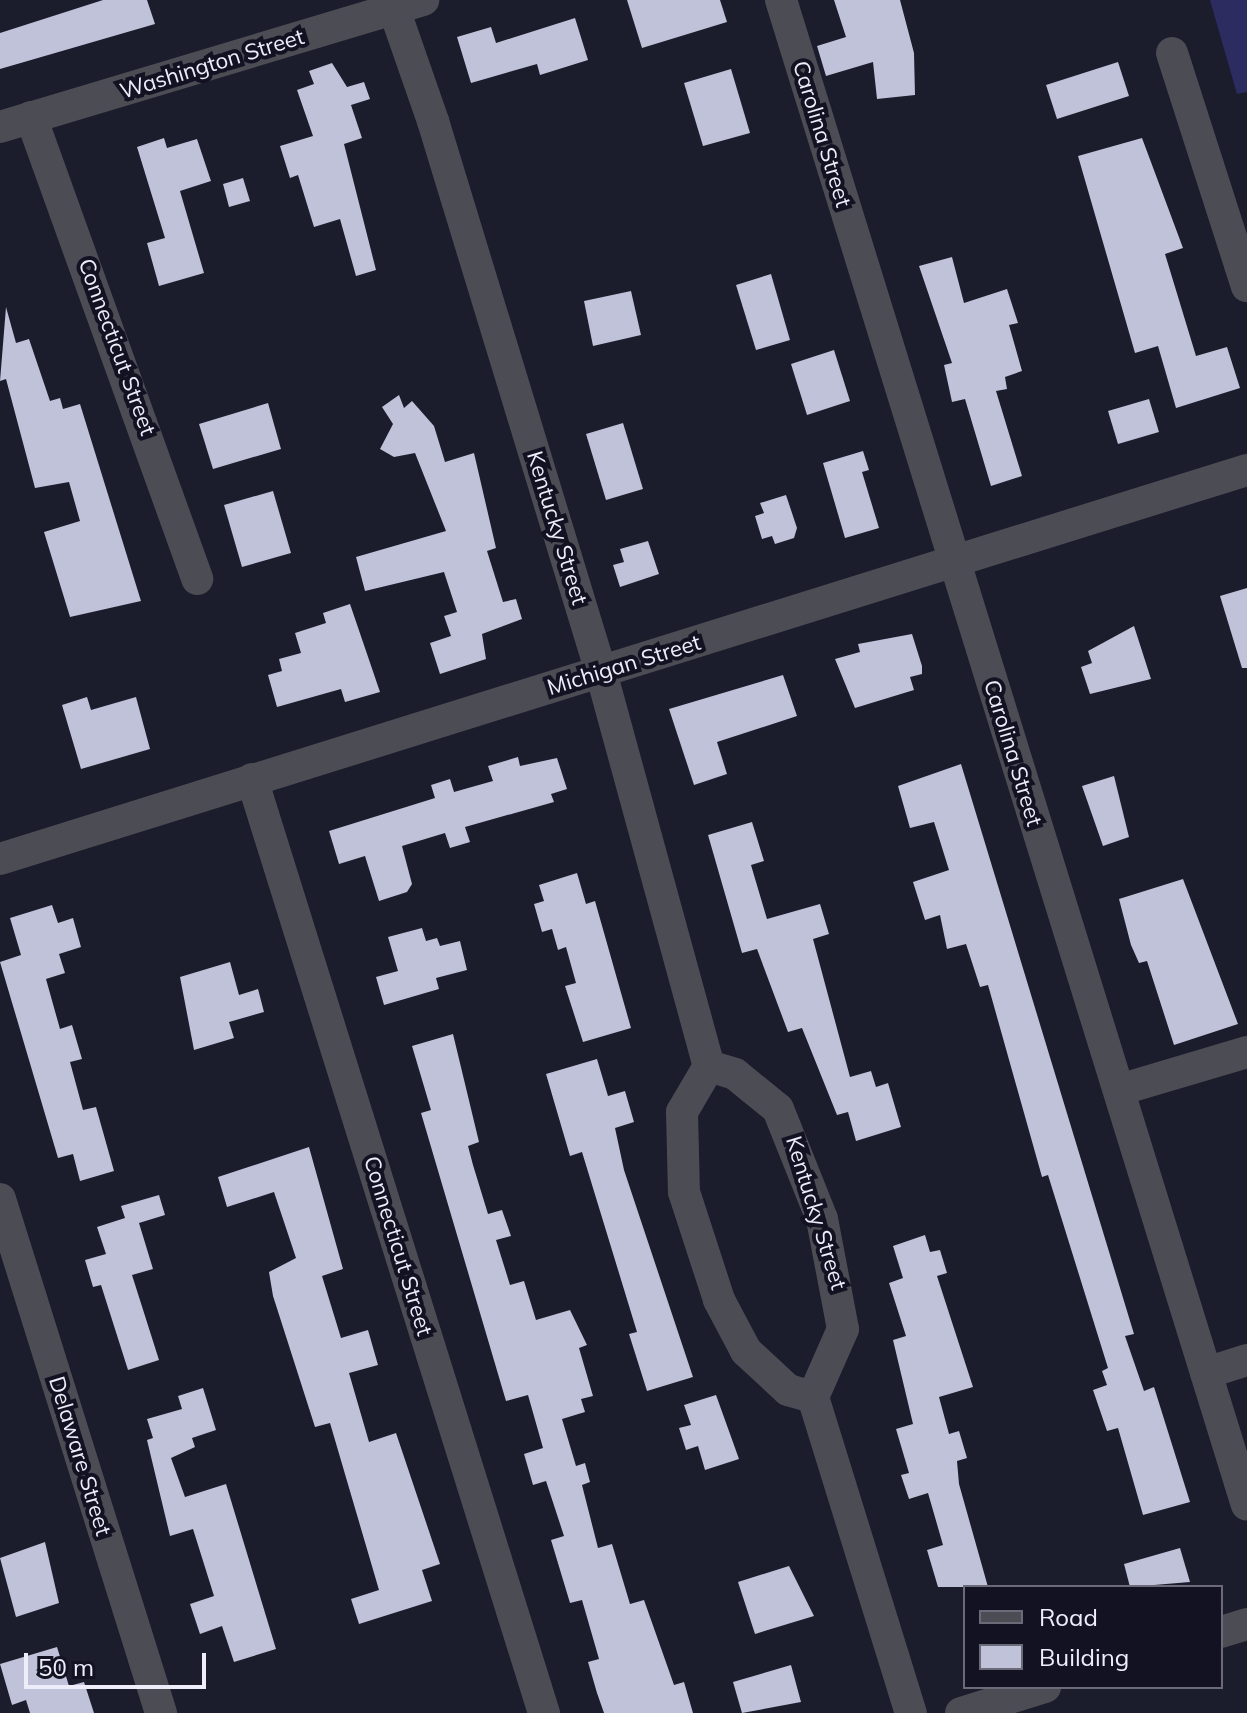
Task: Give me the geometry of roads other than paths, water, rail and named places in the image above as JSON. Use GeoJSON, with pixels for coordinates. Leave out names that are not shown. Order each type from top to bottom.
{"type":"FeatureCollection","features":[{"type":"Feature","properties":{"kind":"street","name":"Carolina Street"},"geometry":{"type":"LineString","coordinates":[[781,0],[1247,1505]]}},
{"type":"Feature","properties":{"kind":"street","name":"Washington Street"},"geometry":{"type":"LineString","coordinates":[[0,127],[400,3]]}},
{"type":"Feature","properties":{"kind":"street","name":"Kentucky Street"},"geometry":{"type":"LineString","coordinates":[[400,3],[601,672],[709,1066],[735,1074],[778,1109],[822,1219],[843,1329],[813,1397]]}},
{"type":"Feature","properties":{"kind":"street"},"geometry":{"type":"LineString","coordinates":[[1172,53],[1247,286]]}},
{"type":"Feature","properties":{"kind":"street","name":"Connecticut Street"},"geometry":{"type":"LineString","coordinates":[[31,117],[197,579]]}},
{"type":"Feature","properties":{"kind":"street","name":"Michigan Street"},"geometry":{"type":"LineString","coordinates":[[0,859],[1247,470]]}},
{"type":"Feature","properties":{"kind":"street","name":"Connecticut Street"},"geometry":{"type":"LineString","coordinates":[[252,779],[544,1713]]}},
{"type":"Feature","properties":{"kind":"street"},"geometry":{"type":"LineString","coordinates":[[1119,1090],[1247,1052]]}},
{"type":"Feature","properties":{"kind":"street"},"geometry":{"type":"LineString","coordinates":[[709,1066],[691,1087],[678,1138],[688,1206],[719,1300],[746,1351],[788,1390],[813,1397],[911,1713]]}},
{"type":"Feature","properties":{"kind":"street","name":"Delaware Street"},"geometry":{"type":"LineString","coordinates":[[0,1199],[161,1713]]}},
{"type":"Feature","properties":{"kind":"street"},"geometry":{"type":"LineString","coordinates":[[1206,1373],[1247,1360]]}},
{"type":"Feature","properties":{"kind":"street"},"geometry":{"type":"LineString","coordinates":[[1223,1631],[1247,1624]]}},
{"type":"Feature","properties":{"kind":"street"},"geometry":{"type":"LineString","coordinates":[[961,1713],[1039,1689]]}}]}
